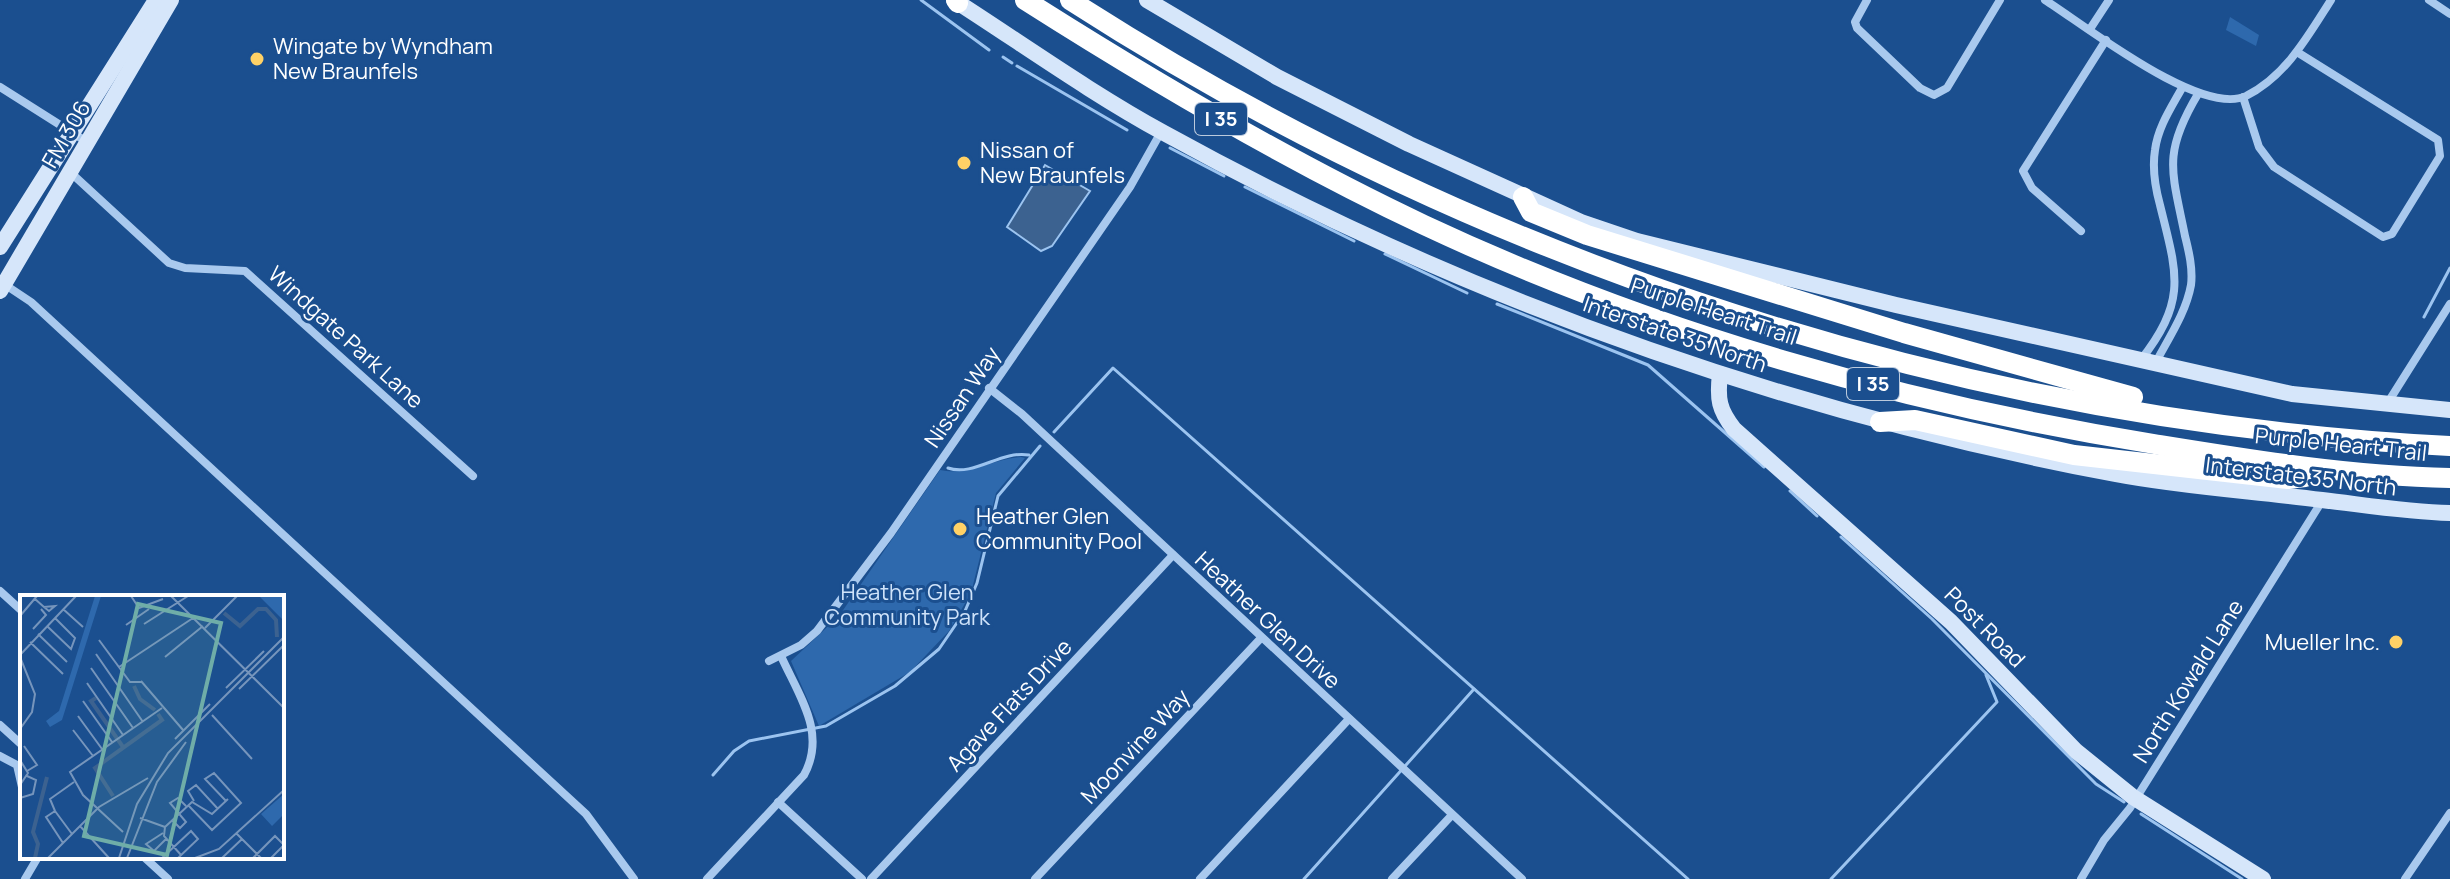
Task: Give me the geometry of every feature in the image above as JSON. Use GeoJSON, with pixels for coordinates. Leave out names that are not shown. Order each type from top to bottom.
{"type":"FeatureCollection","features":[{"type":"Feature","properties":{"kind":"highway","name":"Purple Heart Trail"},"geometry":{"type":"LineString","coordinates":[[1025,0],[1188,101],[1399,212],[1522,267],[1640,313],[1795,363],[2076,432],[2341,473],[2450,478]]}},
{"type":"Feature","properties":{"kind":"highway","name":"Purple Heart Trail"},"geometry":{"type":"LineString","coordinates":[[1070,0],[1222,91],[1407,187],[1517,235],[1712,307],[1856,351],[2016,388],[2238,427],[2450,446]]}},
{"type":"Feature","properties":{"kind":"highway"},"geometry":{"type":"LineString","coordinates":[[1523,197],[1531,212],[1587,235],[2062,379],[2165,405],[2238,418],[2379,434],[2391,443]]}},
{"type":"Feature","properties":{"kind":"highway"},"geometry":{"type":"LineString","coordinates":[[1880,422],[1915,420],[2074,455],[2148,464],[2288,479],[2341,473]]}},
{"type":"Feature","properties":{"kind":"main road","name":"FM 306"},"geometry":{"type":"LineString","coordinates":[[0,247],[70,131],[156,0]]}},
{"type":"Feature","properties":{"kind":"main road","name":"FM 306"},"geometry":{"type":"LineString","coordinates":[[2,288],[171,0]]}},
{"type":"Feature","properties":{"kind":"main road"},"geometry":{"type":"LineString","coordinates":[[1147,0],[1302,90],[1523,197],[1581,222],[1637,241],[2148,363],[2292,394],[2450,410]]}},
{"type":"Feature","properties":{"kind":"main road","name":"Interstate 35 North"},"geometry":{"type":"LineString","coordinates":[[956,1],[1092,91],[1161,131],[1333,219],[1447,271],[1598,333],[1880,422],[2119,475],[2236,493],[2450,513]]}},
{"type":"Feature","properties":{"kind":"main road","name":"Post Road"},"geometry":{"type":"LineString","coordinates":[[1720,374],[1717,398],[1721,413],[1734,429],[1935,607],[2076,751],[2135,798],[2263,879]]}},
{"type":"Feature","properties":{"kind":"street"},"geometry":{"type":"LineString","coordinates":[[1867,0],[1855,22],[1857,28],[1920,88],[1934,95],[1947,88],[2000,0]]}},
{"type":"Feature","properties":{"kind":"street"},"geometry":{"type":"LineString","coordinates":[[2045,0],[2182,88],[2211,98],[2243,97],[2270,81],[2297,52],[2331,0]]}},
{"type":"Feature","properties":{"kind":"street"},"geometry":{"type":"LineString","coordinates":[[2090,29],[2109,0]]}},
{"type":"Feature","properties":{"kind":"street"},"geometry":{"type":"LineString","coordinates":[[2429,0],[2450,14]]}},
{"type":"Feature","properties":{"kind":"street"},"geometry":{"type":"LineString","coordinates":[[2081,231],[2032,188],[2023,171],[2106,40]]}},
{"type":"Feature","properties":{"kind":"street"},"geometry":{"type":"LineString","coordinates":[[2243,97],[2259,147],[2274,167],[2383,237],[2392,234],[2440,156],[2441,145],[2297,52]]}},
{"type":"Feature","properties":{"kind":"street"},"geometry":{"type":"LineString","coordinates":[[0,87],[87,142]]}},
{"type":"Feature","properties":{"kind":"street"},"geometry":{"type":"LineString","coordinates":[[2148,363],[2176,290],[2173,258],[2153,172],[2159,132],[2182,88]]}},
{"type":"Feature","properties":{"kind":"street"},"geometry":{"type":"LineString","coordinates":[[2148,363],[2185,308],[2191,284],[2191,264],[2172,157],[2183,120],[2198,94]]}},
{"type":"Feature","properties":{"kind":"street","name":"Nissan Way"},"geometry":{"type":"LineString","coordinates":[[769,661],[817,631],[891,533],[1130,187],[1161,131]]}},
{"type":"Feature","properties":{"kind":"street","name":"Windgate Park Lane"},"geometry":{"type":"LineString","coordinates":[[69,172],[169,263],[185,268],[245,271],[473,476]]}},
{"type":"Feature","properties":{"kind":"street"},"geometry":{"type":"LineString","coordinates":[[2,288],[31,302],[586,814],[634,879]]}},
{"type":"Feature","properties":{"kind":"street"},"geometry":{"type":"LineString","coordinates":[[2387,404],[2450,304]]}},
{"type":"Feature","properties":{"kind":"street","name":"Heather Glen Drive"},"geometry":{"type":"LineString","coordinates":[[989,388],[1022,414],[1522,879]]}},
{"type":"Feature","properties":{"kind":"street","name":"North Kowald Lane"},"geometry":{"type":"LineString","coordinates":[[2081,879],[2322,500]]}},
{"type":"Feature","properties":{"kind":"street","name":"Agave Flats Drive"},"geometry":{"type":"LineString","coordinates":[[871,879],[1173,555]]}},
{"type":"Feature","properties":{"kind":"street"},"geometry":{"type":"LineString","coordinates":[[0,591],[20,609]]}},
{"type":"Feature","properties":{"kind":"street","name":"Moonvine Way"},"geometry":{"type":"LineString","coordinates":[[1035,879],[1261,638]]}},
{"type":"Feature","properties":{"kind":"street"},"geometry":{"type":"LineString","coordinates":[[707,879],[804,775],[813,759],[815,738],[810,720],[781,656]]}},
{"type":"Feature","properties":{"kind":"street"},"geometry":{"type":"LineString","coordinates":[[1200,879],[1348,720]]}},
{"type":"Feature","properties":{"kind":"street"},"geometry":{"type":"LineString","coordinates":[[0,725],[20,743]]}},
{"type":"Feature","properties":{"kind":"street"},"geometry":{"type":"LineString","coordinates":[[0,756],[17,765],[20,778]]}},
{"type":"Feature","properties":{"kind":"street"},"geometry":{"type":"LineString","coordinates":[[778,802],[862,879]]}},
{"type":"Feature","properties":{"kind":"street"},"geometry":{"type":"LineString","coordinates":[[2405,879],[2450,813]]}},
{"type":"Feature","properties":{"kind":"street"},"geometry":{"type":"LineString","coordinates":[[1392,879],[1451,816]]}},
{"type":"Feature","properties":{"kind":"street"},"geometry":{"type":"LineString","coordinates":[[25,879],[37,859]]}},
{"type":"Feature","properties":{"kind":"street"},"geometry":{"type":"LineString","coordinates":[[146,859],[168,879]]}},
{"type":"Feature","properties":{"kind":"green space"},"geometry":{"type":"Polygon","coordinates":[[[2230,17],[2259,35],[2256,46],[2226,30],[2230,17]]]}},
{"type":"Feature","properties":{"kind":"green space","name":"Heather Glen Community Park"},"geometry":{"type":"Polygon","coordinates":[[[1025,458],[996,493],[971,593],[949,631],[910,672],[819,726],[791,661],[839,616],[940,470],[961,471],[1025,458]]]}},
{"type":"Feature","properties":{"kind":"shaded area"},"geometry":{"type":"Polygon","coordinates":[[[1045,165],[1090,191],[1052,246],[1041,251],[1007,227],[1045,165]]]}},
{"type":"Feature","properties":{"kind":"waterway"},"geometry":{"type":"LineString","coordinates":[[921,0],[989,50]]}},
{"type":"Feature","properties":{"kind":"waterway"},"geometry":{"type":"LineString","coordinates":[[1003,57],[1012,63]]}},
{"type":"Feature","properties":{"kind":"waterway"},"geometry":{"type":"LineString","coordinates":[[1017,66],[1127,130]]}},
{"type":"Feature","properties":{"kind":"waterway"},"geometry":{"type":"LineString","coordinates":[[1170,148],[1224,176]]}},
{"type":"Feature","properties":{"kind":"waterway"},"geometry":{"type":"LineString","coordinates":[[1245,187],[1354,241]]}},
{"type":"Feature","properties":{"kind":"waterway"},"geometry":{"type":"LineString","coordinates":[[1385,254],[1467,293]]}},
{"type":"Feature","properties":{"kind":"waterway"},"geometry":{"type":"LineString","coordinates":[[2424,317],[2450,268]]}},
{"type":"Feature","properties":{"kind":"waterway"},"geometry":{"type":"LineString","coordinates":[[1497,304],[1648,365],[1764,467]]}},
{"type":"Feature","properties":{"kind":"waterway"},"geometry":{"type":"LineString","coordinates":[[1054,432],[1113,368],[1688,879]]}},
{"type":"Feature","properties":{"kind":"waterway"},"geometry":{"type":"LineString","coordinates":[[713,775],[734,751],[749,741],[826,726],[895,686],[939,649],[965,611],[977,583],[998,496],[1040,446]]}},
{"type":"Feature","properties":{"kind":"waterway"},"geometry":{"type":"LineString","coordinates":[[948,468],[968,469],[1008,456],[1029,455]]}},
{"type":"Feature","properties":{"kind":"waterway"},"geometry":{"type":"LineString","coordinates":[[1790,491],[1817,516]]}},
{"type":"Feature","properties":{"kind":"waterway"},"geometry":{"type":"LineString","coordinates":[[1841,537],[1932,619],[2096,784],[2124,802]]}},
{"type":"Feature","properties":{"kind":"waterway"},"geometry":{"type":"LineString","coordinates":[[1831,879],[1997,702],[1986,675]]}},
{"type":"Feature","properties":{"kind":"waterway"},"geometry":{"type":"LineString","coordinates":[[1304,879],[1474,689]]}},
{"type":"Feature","properties":{"kind":"waterway"},"geometry":{"type":"LineString","coordinates":[[2141,814],[2242,879]]}},
{"type":"Feature","properties":{"kind":"place","name":"Wingate by Wyndham New Braunfels"},"geometry":{"type":"Point","coordinates":[257,59]}},
{"type":"Feature","properties":{"kind":"place","name":"Nissan of New Braunfels"},"geometry":{"type":"Point","coordinates":[964,163]}},
{"type":"Feature","properties":{"kind":"place","name":"Heather Glen Community Pool"},"geometry":{"type":"Point","coordinates":[960,529]}},
{"type":"Feature","properties":{"kind":"place","name":"Mueller Inc."},"geometry":{"type":"Point","coordinates":[2396,642]}}]}
